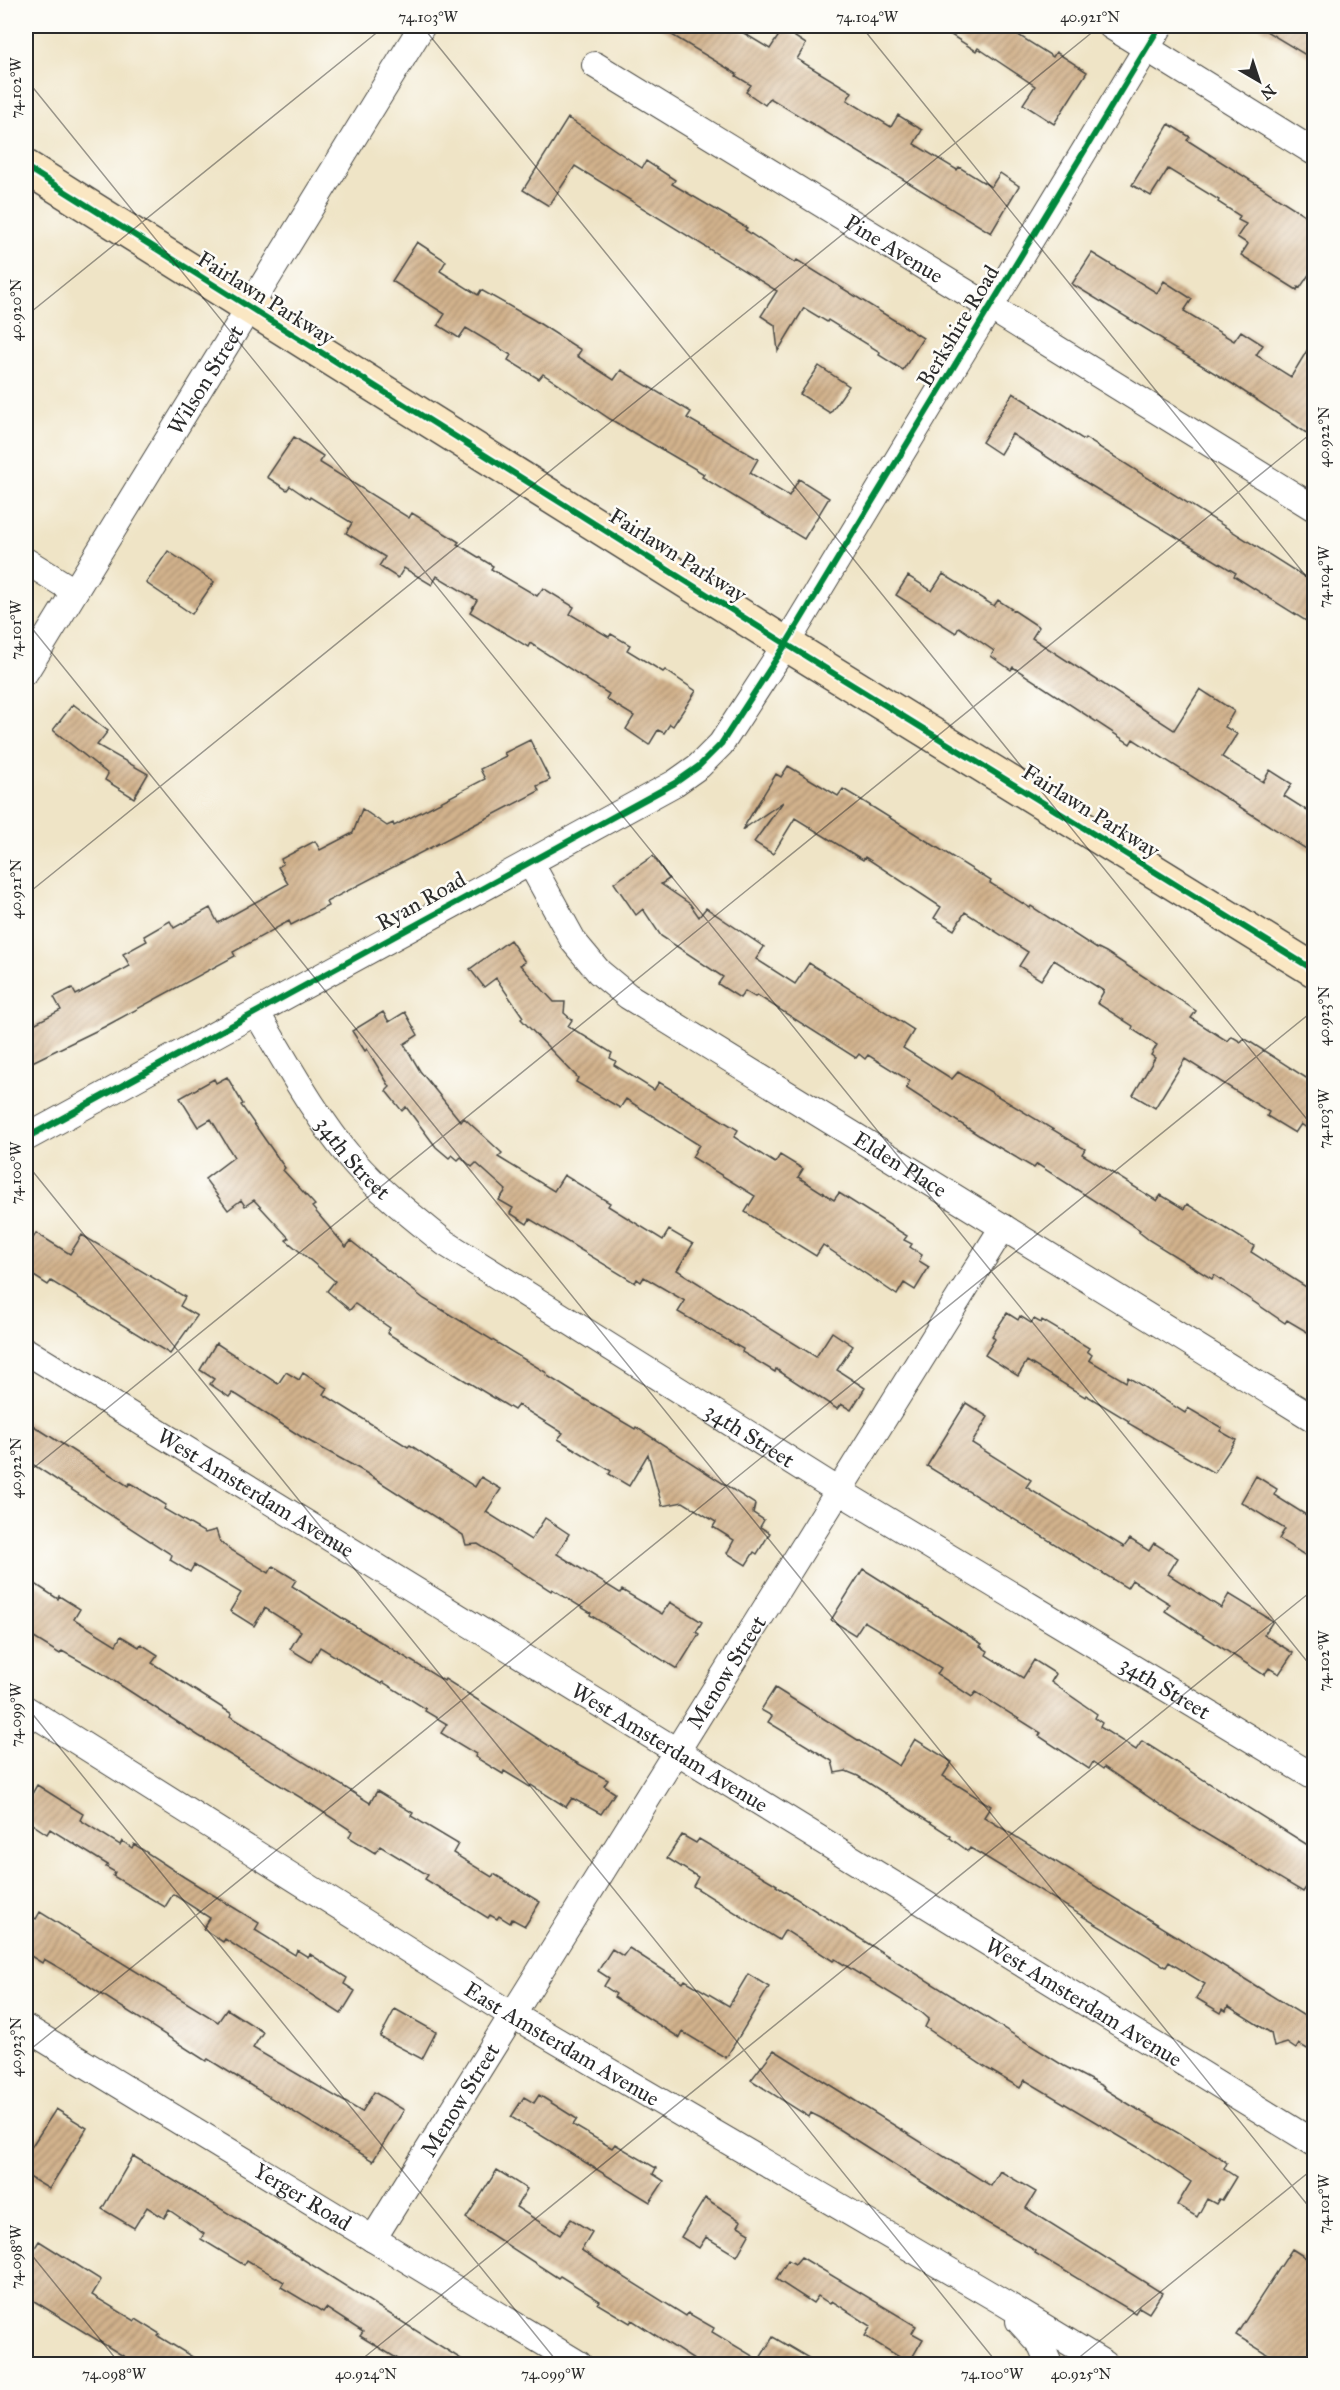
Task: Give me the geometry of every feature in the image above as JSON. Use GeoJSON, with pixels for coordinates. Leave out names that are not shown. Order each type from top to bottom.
{"type":"FeatureCollection","features":[{"type":"Feature","properties":{"kind":"street","name":"Wilson Street"},"geometry":{"type":"LineString","coordinates":[[26,671],[422,26]]}},
{"type":"Feature","properties":{"kind":"street"},"geometry":{"type":"LineString","coordinates":[[1111,26],[1314,152]]}},
{"type":"Feature","properties":{"kind":"street","name":"Berkshire Road"},"geometry":{"type":"LineString","coordinates":[[786,644],[1160,26]]}},
{"type":"Feature","properties":{"kind":"street","name":"Pine Avenue"},"geometry":{"type":"LineString","coordinates":[[595,65],[1314,508]]}},
{"type":"Feature","properties":{"kind":"street","name":"Fairlawn Parkway"},"geometry":{"type":"LineString","coordinates":[[26,167],[786,644],[1314,970]]}},
{"type":"Feature","properties":{"kind":"street"},"geometry":{"type":"LineString","coordinates":[[26,561],[74,591]]}},
{"type":"Feature","properties":{"kind":"street","name":"Ryan Road"},"geometry":{"type":"LineString","coordinates":[[26,1138],[675,783],[699,766],[721,744],[786,644]]}},
{"type":"Feature","properties":{"kind":"street","name":"Elden Place"},"geometry":{"type":"LineString","coordinates":[[530,862],[574,942],[599,972],[628,996],[1314,1419]]}},
{"type":"Feature","properties":{"kind":"street","name":"34th Street"},"geometry":{"type":"LineString","coordinates":[[256,1012],[321,1119],[354,1161],[397,1205],[445,1243],[839,1491],[1314,1777]]}},
{"type":"Feature","properties":{"kind":"street","name":"Menow Street"},"geometry":{"type":"LineString","coordinates":[[373,2239],[1003,1227]]}},
{"type":"Feature","properties":{"kind":"street","name":"West Amsterdam Avenue"},"geometry":{"type":"LineString","coordinates":[[26,1351],[1314,2143]]}},
{"type":"Feature","properties":{"kind":"street","name":"East Amsterdam Avenue"},"geometry":{"type":"LineString","coordinates":[[26,1710],[512,2015],[1105,2364]]}},
{"type":"Feature","properties":{"kind":"street","name":"Yerger Road"},"geometry":{"type":"LineString","coordinates":[[26,2030],[579,2364]]}},
{"type":"Feature","properties":{"kind":"street"},"geometry":{"type":"LineString","coordinates":[[1001,2301],[1041,2345],[1049,2364]]}},
{"type":"Feature","properties":{"kind":"building"},"geometry":{"type":"Polygon","coordinates":[[[657,26],[732,26],[770,49],[783,29],[806,44],[797,59],[852,92],[847,100],[891,127],[898,115],[922,130],[914,144],[957,170],[959,167],[991,187],[1000,173],[1019,186],[991,233],[770,98],[765,105],[746,92],[751,85],[736,76],[737,74],[657,26]]]}},
{"type":"Feature","properties":{"kind":"building"},"geometry":{"type":"Polygon","coordinates":[[[937,26],[1004,26],[1053,57],[1056,52],[1087,72],[1054,124],[1023,104],[1035,86],[978,48],[976,51],[937,26]]]}},
{"type":"Feature","properties":{"kind":"building"},"geometry":{"type":"Polygon","coordinates":[[[1258,26],[1314,26],[1314,60],[1258,26]]]}},
{"type":"Feature","properties":{"kind":"building"},"geometry":{"type":"Polygon","coordinates":[[[568,118],[642,168],[646,161],[675,180],[672,184],[747,228],[745,230],[795,263],[797,260],[923,338],[903,370],[879,355],[880,352],[804,308],[778,351],[775,325],[761,316],[777,291],[575,166],[549,206],[523,190],[568,118]]]}},
{"type":"Feature","properties":{"kind":"building"},"geometry":{"type":"Polygon","coordinates":[[[1169,124],[1190,137],[1187,140],[1314,221],[1314,267],[1300,288],[1298,287],[1297,290],[1241,255],[1248,244],[1237,237],[1246,224],[1238,220],[1240,216],[1218,202],[1219,200],[1168,169],[1151,196],[1132,185],[1169,124]]]}},
{"type":"Feature","properties":{"kind":"building"},"geometry":{"type":"Polygon","coordinates":[[[417,242],[446,261],[440,271],[478,295],[481,290],[534,320],[581,350],[577,356],[614,380],[621,370],[691,412],[687,418],[758,459],[750,473],[789,496],[799,479],[829,498],[804,539],[702,477],[704,474],[610,419],[543,374],[539,379],[508,360],[511,355],[466,328],[459,338],[438,325],[445,314],[392,281],[417,242]]]}},
{"type":"Feature","properties":{"kind":"building"},"geometry":{"type":"Polygon","coordinates":[[[1092,253],[1157,293],[1164,281],[1192,299],[1184,311],[1234,341],[1241,331],[1263,345],[1256,355],[1291,377],[1314,339],[1314,438],[1231,383],[1163,342],[1164,340],[1072,284],[1092,253]]]}},
{"type":"Feature","properties":{"kind":"building"},"geometry":{"type":"Polygon","coordinates":[[[819,366],[849,386],[830,413],[800,394],[819,366]]]}},
{"type":"Feature","properties":{"kind":"building"},"geometry":{"type":"Polygon","coordinates":[[[1013,393],[1084,440],[1085,438],[1314,583],[1314,626],[1234,576],[1236,573],[1090,485],[1012,434],[1000,454],[982,442],[1013,393]]]}},
{"type":"Feature","properties":{"kind":"building"},"geometry":{"type":"Polygon","coordinates":[[[294,437],[323,456],[319,462],[409,518],[412,513],[493,566],[491,569],[537,596],[543,588],[574,607],[570,614],[609,637],[611,634],[630,645],[627,650],[663,672],[665,670],[696,691],[673,726],[670,724],[664,733],[658,730],[649,745],[626,729],[634,716],[606,699],[609,694],[530,643],[528,647],[470,612],[477,600],[437,576],[432,585],[404,568],[398,578],[379,566],[385,557],[346,533],[352,523],[290,486],[287,490],[267,477],[294,437]]]}},
{"type":"Feature","properties":{"kind":"building"},"geometry":{"type":"Polygon","coordinates":[[[168,551],[214,582],[192,614],[146,583],[168,551]]]}},
{"type":"Feature","properties":{"kind":"building"},"geometry":{"type":"Polygon","coordinates":[[[943,574],[994,606],[998,600],[1039,627],[1032,638],[1174,730],[1200,689],[1234,711],[1225,727],[1237,734],[1222,757],[1263,782],[1270,770],[1292,784],[1284,796],[1314,815],[1314,854],[1133,739],[1130,744],[1013,667],[1011,670],[991,656],[994,651],[959,627],[956,633],[896,595],[908,576],[932,591],[943,574]]]}},
{"type":"Feature","properties":{"kind":"building"},"geometry":{"type":"Polygon","coordinates":[[[73,704],[108,731],[97,745],[148,774],[134,798],[105,780],[108,774],[53,730],[73,704]]]}},
{"type":"Feature","properties":{"kind":"building"},"geometry":{"type":"Polygon","coordinates":[[[530,740],[550,780],[537,786],[539,791],[326,902],[328,906],[291,925],[289,921],[233,952],[235,956],[104,1027],[26,1065],[26,1028],[61,1010],[54,997],[72,988],[76,995],[130,966],[123,954],[147,941],[144,936],[170,921],[174,928],[210,908],[218,923],[288,884],[278,867],[283,864],[281,859],[315,841],[320,850],[353,833],[362,809],[387,826],[393,823],[394,826],[485,779],[480,769],[530,740]]]}},
{"type":"Feature","properties":{"kind":"building"},"geometry":{"type":"Polygon","coordinates":[[[788,766],[838,796],[843,789],[991,881],[990,883],[1030,908],[1031,906],[1097,949],[1106,952],[1196,1011],[1191,1018],[1227,1041],[1231,1036],[1241,1042],[1244,1038],[1314,1083],[1314,1133],[1301,1124],[1295,1133],[1267,1116],[1269,1112],[1185,1059],[1155,1108],[1133,1095],[1155,1058],[1151,1055],[1157,1045],[1132,1029],[1133,1026],[1097,1003],[1104,991],[1054,960],[1041,980],[1019,966],[1028,952],[965,912],[954,930],[934,918],[941,907],[865,857],[863,860],[795,818],[773,854],[754,842],[783,802],[742,830],[776,774],[781,777],[788,766]]]}},
{"type":"Feature","properties":{"kind":"building"},"geometry":{"type":"Polygon","coordinates":[[[653,856],[669,879],[661,884],[690,904],[699,917],[706,908],[764,947],[756,959],[795,984],[809,963],[914,1030],[903,1048],[952,1079],[958,1072],[1085,1149],[1082,1154],[1157,1201],[1161,1195],[1184,1209],[1187,1204],[1254,1246],[1251,1252],[1314,1292],[1314,1336],[1287,1320],[1285,1323],[1214,1275],[1212,1279],[1149,1240],[1139,1232],[1140,1230],[1037,1164],[1034,1168],[983,1138],[906,1088],[910,1081],[868,1055],[865,1059],[859,1054],[856,1058],[757,995],[755,997],[745,991],[740,998],[718,984],[723,977],[661,936],[643,909],[636,915],[614,883],[653,856]]]}},
{"type":"Feature","properties":{"kind":"building"},"geometry":{"type":"Polygon","coordinates":[[[510,940],[525,962],[520,965],[554,1002],[565,1002],[564,1013],[572,1020],[568,1026],[612,1053],[610,1058],[616,1061],[614,1065],[654,1090],[659,1082],[738,1130],[734,1137],[775,1163],[780,1155],[803,1169],[798,1177],[834,1200],[839,1193],[907,1236],[904,1240],[912,1244],[910,1247],[922,1255],[919,1261],[929,1267],[915,1290],[904,1283],[897,1295],[823,1245],[816,1256],[745,1212],[755,1196],[692,1157],[699,1145],[626,1099],[620,1108],[576,1082],[578,1078],[521,1019],[523,1017],[496,978],[484,987],[470,969],[510,940]]]}},
{"type":"Feature","properties":{"kind":"building"},"geometry":{"type":"Polygon","coordinates":[[[383,1012],[389,1022],[405,1012],[418,1035],[404,1044],[420,1071],[461,1122],[464,1118],[502,1153],[498,1157],[554,1191],[564,1175],[610,1203],[608,1206],[663,1240],[669,1230],[693,1244],[677,1270],[816,1357],[832,1332],[853,1346],[837,1370],[865,1388],[851,1410],[841,1404],[837,1409],[776,1369],[775,1372],[742,1352],[743,1349],[678,1312],[685,1301],[644,1277],[641,1282],[637,1279],[635,1283],[530,1219],[527,1224],[510,1213],[513,1208],[499,1200],[506,1190],[476,1163],[472,1167],[461,1157],[458,1160],[452,1155],[449,1158],[436,1147],[406,1107],[402,1111],[386,1091],[390,1087],[367,1049],[365,1051],[352,1031],[383,1012]]]}},
{"type":"Feature","properties":{"kind":"building"},"geometry":{"type":"Polygon","coordinates":[[[227,1077],[243,1104],[241,1105],[285,1168],[283,1170],[315,1205],[312,1207],[346,1247],[351,1241],[424,1299],[547,1373],[546,1375],[581,1397],[635,1429],[636,1427],[755,1504],[753,1513],[764,1520],[760,1527],[770,1533],[757,1554],[754,1552],[746,1565],[727,1553],[734,1540],[713,1527],[716,1522],[683,1502],[662,1506],[648,1454],[629,1486],[609,1474],[611,1471],[558,1439],[563,1433],[518,1405],[514,1410],[403,1343],[387,1333],[390,1328],[355,1304],[350,1310],[327,1291],[335,1281],[286,1240],[289,1238],[254,1200],[245,1206],[241,1200],[228,1210],[205,1179],[234,1157],[211,1119],[198,1127],[180,1098],[214,1079],[216,1083],[227,1077]]]}},
{"type":"Feature","properties":{"kind":"building"},"geometry":{"type":"Polygon","coordinates":[[[36,1233],[70,1254],[82,1235],[185,1297],[180,1306],[197,1316],[170,1354],[51,1281],[48,1285],[26,1271],[26,1250],[36,1233]]]}},
{"type":"Feature","properties":{"kind":"building"},"geometry":{"type":"Polygon","coordinates":[[[1007,1313],[1018,1320],[1020,1316],[1031,1323],[1034,1319],[1041,1323],[1042,1320],[1089,1348],[1087,1351],[1092,1355],[1089,1360],[1126,1382],[1128,1377],[1185,1413],[1188,1408],[1222,1428],[1220,1431],[1236,1440],[1214,1473],[1027,1361],[1018,1376],[985,1355],[995,1339],[992,1336],[1007,1313]]]}},
{"type":"Feature","properties":{"kind":"building"},"geometry":{"type":"Polygon","coordinates":[[[216,1343],[278,1384],[286,1372],[299,1380],[303,1373],[327,1388],[323,1394],[408,1447],[410,1445],[475,1487],[481,1477],[501,1489],[486,1512],[531,1540],[545,1518],[569,1534],[557,1554],[620,1593],[622,1590],[662,1614],[670,1602],[702,1622],[696,1632],[699,1634],[677,1669],[478,1544],[466,1545],[463,1535],[363,1471],[300,1436],[237,1395],[232,1393],[229,1397],[210,1384],[214,1379],[200,1370],[216,1343]]]}},
{"type":"Feature","properties":{"kind":"building"},"geometry":{"type":"Polygon","coordinates":[[[966,1403],[988,1417],[972,1443],[1031,1480],[1026,1487],[1124,1547],[1130,1539],[1149,1551],[1154,1543],[1178,1558],[1168,1574],[1221,1608],[1229,1594],[1273,1621],[1264,1635],[1293,1653],[1279,1674],[1269,1668],[1264,1675],[1165,1611],[1170,1604],[1132,1580],[1127,1588],[927,1466],[966,1403]]]}},
{"type":"Feature","properties":{"kind":"building"},"geometry":{"type":"Polygon","coordinates":[[[26,1421],[128,1486],[130,1483],[166,1505],[164,1509],[205,1533],[216,1530],[220,1542],[269,1573],[273,1566],[296,1580],[292,1586],[444,1681],[445,1679],[568,1758],[608,1780],[604,1786],[615,1793],[601,1814],[572,1798],[566,1807],[531,1785],[530,1787],[504,1771],[503,1774],[475,1757],[476,1754],[441,1733],[447,1724],[383,1682],[382,1684],[367,1676],[320,1647],[311,1662],[290,1649],[301,1631],[265,1608],[254,1626],[230,1611],[241,1593],[194,1565],[190,1572],[170,1560],[172,1555],[26,1460],[26,1421]]]}},
{"type":"Feature","properties":{"kind":"building"},"geometry":{"type":"Polygon","coordinates":[[[1256,1476],[1277,1489],[1274,1495],[1314,1520],[1314,1561],[1279,1539],[1285,1529],[1241,1502],[1256,1476]]]}},
{"type":"Feature","properties":{"kind":"building"},"geometry":{"type":"Polygon","coordinates":[[[863,1569],[982,1644],[980,1646],[988,1651],[986,1655],[1023,1678],[1034,1660],[1056,1674],[1051,1682],[1097,1714],[1095,1718],[1102,1723],[1100,1727],[1136,1750],[1142,1741],[1314,1849],[1314,1890],[1307,1886],[1303,1892],[1183,1820],[1104,1767],[1103,1769],[1093,1762],[1089,1769],[1039,1736],[1041,1733],[976,1692],[972,1697],[937,1674],[941,1668],[864,1621],[855,1635],[831,1620],[863,1569]]]}},
{"type":"Feature","properties":{"kind":"building"},"geometry":{"type":"Polygon","coordinates":[[[26,1578],[58,1599],[59,1596],[80,1609],[74,1619],[116,1645],[121,1636],[139,1647],[141,1644],[158,1655],[152,1663],[232,1714],[230,1716],[370,1803],[377,1791],[413,1813],[411,1816],[458,1844],[453,1853],[492,1877],[494,1874],[540,1902],[525,1926],[512,1919],[510,1923],[499,1916],[497,1919],[490,1915],[488,1918],[425,1879],[428,1875],[380,1846],[375,1853],[349,1837],[352,1831],[303,1799],[100,1672],[62,1651],[60,1654],[26,1633],[26,1578]]]}},
{"type":"Feature","properties":{"kind":"building"},"geometry":{"type":"Polygon","coordinates":[[[775,1688],[899,1766],[915,1739],[952,1762],[943,1776],[991,1806],[984,1817],[1314,2022],[1314,2053],[1299,2044],[1296,2049],[1287,2043],[1274,2047],[1271,2033],[1228,2006],[1226,2011],[1223,2009],[1221,2013],[1196,1998],[1205,1984],[1169,1962],[1166,1967],[979,1853],[970,1848],[968,1851],[950,1838],[951,1836],[858,1776],[846,1771],[835,1773],[832,1761],[768,1722],[772,1716],[761,1710],[775,1688]]]}},
{"type":"Feature","properties":{"kind":"building"},"geometry":{"type":"Polygon","coordinates":[[[37,1785],[83,1814],[80,1820],[120,1845],[122,1841],[132,1848],[134,1844],[259,1923],[255,1930],[295,1955],[297,1950],[308,1957],[310,1954],[347,1978],[344,1984],[355,1991],[341,2014],[225,1939],[223,1942],[203,1929],[210,1918],[173,1894],[165,1907],[113,1876],[115,1872],[106,1867],[108,1865],[50,1829],[47,1834],[26,1820],[26,1804],[37,1785]]]}},
{"type":"Feature","properties":{"kind":"building"},"geometry":{"type":"Polygon","coordinates":[[[682,1835],[696,1843],[699,1839],[777,1885],[1064,2066],[1104,2087],[1140,2111],[1218,2156],[1227,2163],[1224,2169],[1236,2177],[1222,2200],[1219,2199],[1216,2204],[1207,2199],[1197,2217],[1177,2205],[1191,2182],[1146,2152],[1025,2080],[1020,2088],[988,2069],[925,2027],[929,2019],[921,2012],[835,1959],[833,1961],[785,1930],[779,1940],[693,1886],[698,1877],[667,1858],[682,1835]]]}},
{"type":"Feature","properties":{"kind":"building"},"geometry":{"type":"Polygon","coordinates":[[[26,1912],[36,1919],[40,1912],[218,2022],[227,2009],[263,2032],[253,2048],[362,2112],[374,2092],[404,2110],[373,2161],[208,2059],[206,2061],[70,1974],[44,1959],[42,1963],[26,1953],[26,1912]]]}},
{"type":"Feature","properties":{"kind":"building"},"geometry":{"type":"Polygon","coordinates":[[[629,1948],[683,1983],[685,1980],[729,2006],[748,1974],[769,1987],[726,2058],[683,2032],[680,2038],[614,1997],[616,1994],[604,1986],[609,1978],[598,1971],[612,1949],[623,1956],[629,1948]]]}},
{"type":"Feature","properties":{"kind":"building"},"geometry":{"type":"Polygon","coordinates":[[[395,2009],[436,2032],[422,2059],[380,2037],[395,2009]]]}},
{"type":"Feature","properties":{"kind":"building"},"geometry":{"type":"Polygon","coordinates":[[[774,2050],[991,2186],[1000,2171],[1036,2192],[1026,2208],[1162,2293],[1149,2313],[1139,2307],[1135,2313],[977,2217],[821,2118],[811,2113],[809,2117],[751,2080],[774,2050]]]}},
{"type":"Feature","properties":{"kind":"building"},"geometry":{"type":"Polygon","coordinates":[[[539,2095],[577,2119],[573,2125],[612,2148],[615,2144],[656,2168],[653,2174],[664,2181],[650,2202],[511,2117],[524,2097],[534,2103],[539,2095]]]}},
{"type":"Feature","properties":{"kind":"building"},"geometry":{"type":"Polygon","coordinates":[[[56,2109],[87,2128],[49,2189],[26,2175],[26,2155],[56,2109]]]}},
{"type":"Feature","properties":{"kind":"building"},"geometry":{"type":"Polygon","coordinates":[[[133,2156],[263,2234],[469,2364],[406,2364],[360,2336],[363,2332],[326,2308],[323,2312],[281,2287],[284,2282],[247,2260],[244,2265],[201,2239],[204,2234],[169,2210],[164,2218],[147,2207],[134,2228],[102,2209],[133,2156]]]}},
{"type":"Feature","properties":{"kind":"building"},"geometry":{"type":"Polygon","coordinates":[[[497,2170],[527,2189],[516,2207],[560,2235],[571,2219],[592,2232],[581,2250],[686,2316],[688,2313],[714,2328],[712,2332],[759,2360],[773,2337],[819,2364],[700,2364],[632,2320],[630,2323],[598,2304],[600,2301],[560,2276],[558,2278],[466,2218],[497,2170]]]}},
{"type":"Feature","properties":{"kind":"building"},"geometry":{"type":"Polygon","coordinates":[[[705,2198],[741,2221],[738,2226],[750,2233],[737,2256],[706,2237],[699,2248],[681,2237],[705,2198]]]}},
{"type":"Feature","properties":{"kind":"building"},"geometry":{"type":"Polygon","coordinates":[[[39,2241],[101,2280],[92,2295],[135,2321],[136,2319],[160,2334],[158,2336],[204,2364],[136,2364],[26,2296],[26,2262],[39,2241]]]}},
{"type":"Feature","properties":{"kind":"building"},"geometry":{"type":"Polygon","coordinates":[[[1292,2249],[1314,2263],[1314,2364],[1283,2364],[1236,2335],[1292,2249]]]}},
{"type":"Feature","properties":{"kind":"building"},"geometry":{"type":"Polygon","coordinates":[[[801,2257],[916,2326],[912,2333],[923,2339],[909,2363],[865,2336],[871,2326],[832,2301],[830,2304],[818,2296],[813,2303],[776,2279],[788,2260],[795,2264],[801,2257]]]}},
{"type":"Feature","properties":{"kind":"cycle path"},"geometry":{"type":"LineString","coordinates":[[26,1138],[675,783],[699,766],[721,744],[786,644],[1160,26]]}},
{"type":"Feature","properties":{"kind":"cycle path"},"geometry":{"type":"LineString","coordinates":[[26,167],[786,644],[1314,970]]}}]}
